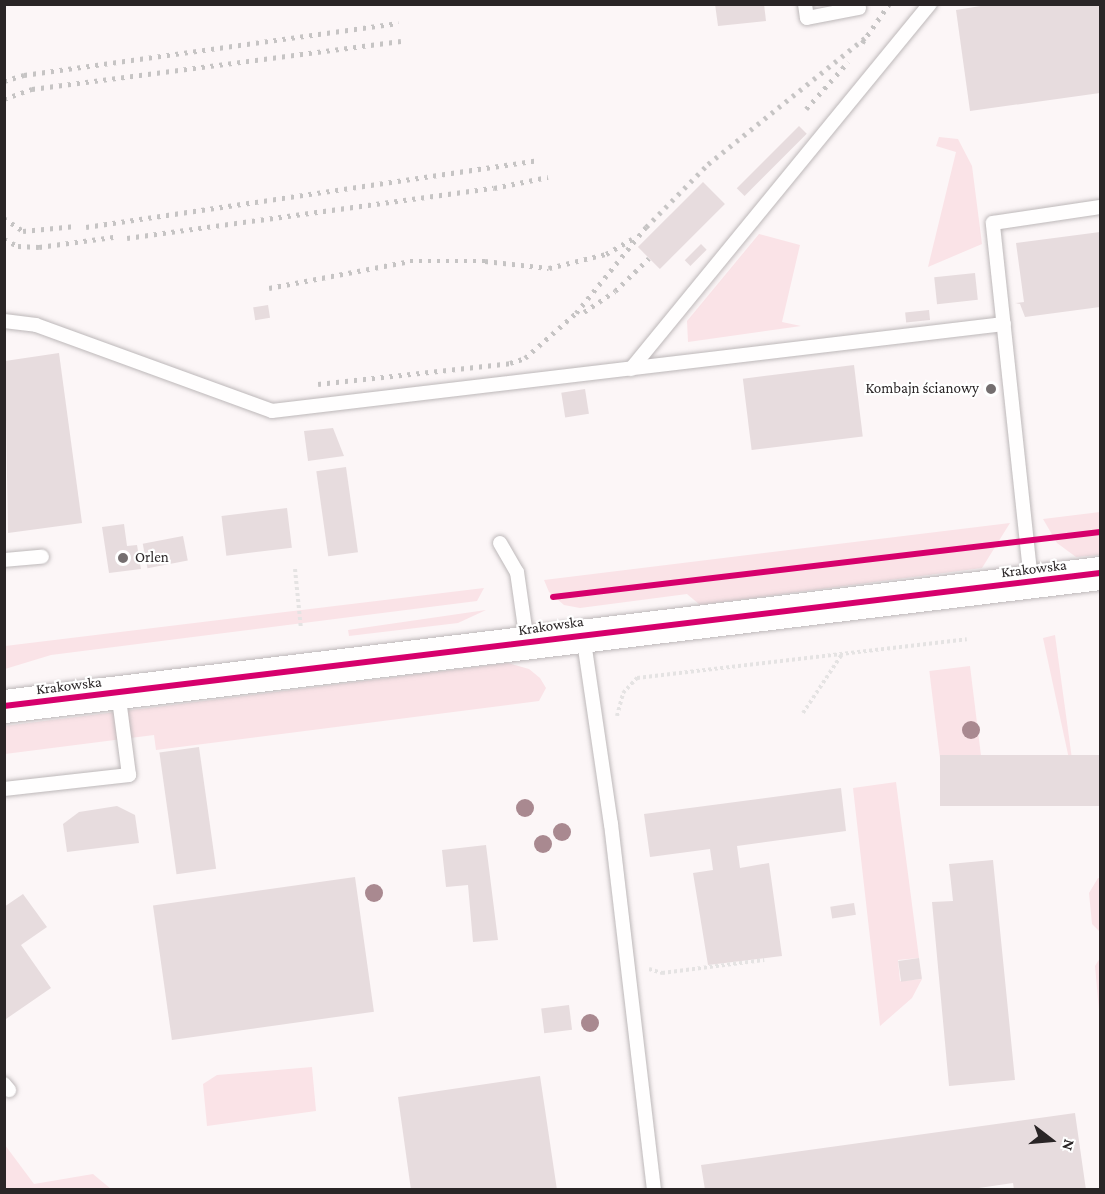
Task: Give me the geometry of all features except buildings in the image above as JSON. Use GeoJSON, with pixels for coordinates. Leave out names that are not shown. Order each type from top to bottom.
{"type":"FeatureCollection","features":[{"type":"Feature","properties":{"kind":"street","name":"Krakowska"},"geometry":{"type":"LineString","coordinates":[[4,706],[527,642],[582,633],[1101,573]]}},
{"type":"Feature","properties":{"kind":"lane"},"geometry":{"type":"LineString","coordinates":[[805,4],[807,18],[859,8]]}},
{"type":"Feature","properties":{"kind":"lane"},"geometry":{"type":"LineString","coordinates":[[631,369],[930,4]]}},
{"type":"Feature","properties":{"kind":"lane"},"geometry":{"type":"LineString","coordinates":[[1031,581],[993,224],[1101,207]]}},
{"type":"Feature","properties":{"kind":"lane"},"geometry":{"type":"LineString","coordinates":[[4,321],[47,329],[272,411],[1004,324]]}},
{"type":"Feature","properties":{"kind":"lane"},"geometry":{"type":"LineString","coordinates":[[500,543],[517,572],[527,642]]}},
{"type":"Feature","properties":{"kind":"lane"},"geometry":{"type":"LineString","coordinates":[[4,560],[42,557]]}},
{"type":"Feature","properties":{"kind":"lane"},"geometry":{"type":"LineString","coordinates":[[582,633],[611,824],[654,1190]]}},
{"type":"Feature","properties":{"kind":"lane"},"geometry":{"type":"LineString","coordinates":[[4,789],[129,775],[118,692]]}},
{"type":"Feature","properties":{"kind":"path"},"geometry":{"type":"LineString","coordinates":[[553,597],[1101,532]]}},
{"type":"Feature","properties":{"kind":"path"},"geometry":{"type":"LineString","coordinates":[[295,569],[301,629]]}},
{"type":"Feature","properties":{"kind":"path"},"geometry":{"type":"LineString","coordinates":[[617,723],[623,693],[637,678],[967,639]]}},
{"type":"Feature","properties":{"kind":"path"},"geometry":{"type":"LineString","coordinates":[[803,713],[842,653]]}},
{"type":"Feature","properties":{"kind":"path"},"geometry":{"type":"LineString","coordinates":[[645,963],[653,972],[662,973],[764,960]]}},
{"type":"Feature","properties":{"kind":"shaded area"},"geometry":{"type":"Polygon","coordinates":[[[939,137],[958,139],[972,166],[982,244],[928,267],[956,152],[936,146],[939,137]]]}},
{"type":"Feature","properties":{"kind":"shaded area"},"geometry":{"type":"Polygon","coordinates":[[[759,234],[800,245],[782,322],[801,326],[688,342],[687,321],[759,234]]]}},
{"type":"Feature","properties":{"kind":"shaded area"},"geometry":{"type":"Polygon","coordinates":[[[1100,512],[1100,555],[1076,557],[1057,543],[1043,519],[1100,512]]]}},
{"type":"Feature","properties":{"kind":"shaded area"},"geometry":{"type":"Polygon","coordinates":[[[1010,523],[982,568],[700,605],[687,594],[580,608],[564,605],[549,592],[544,580],[1010,523]]]}},
{"type":"Feature","properties":{"kind":"shaded area"},"geometry":{"type":"Polygon","coordinates":[[[484,588],[477,601],[51,655],[5,669],[5,646],[484,588]]]}},
{"type":"Feature","properties":{"kind":"shaded area"},"geometry":{"type":"Polygon","coordinates":[[[486,610],[458,623],[349,636],[348,630],[486,610]]]}},
{"type":"Feature","properties":{"kind":"shaded area"},"geometry":{"type":"Polygon","coordinates":[[[1055,635],[1072,759],[1069,759],[1043,638],[1055,635]]]}},
{"type":"Feature","properties":{"kind":"shaded area"},"geometry":{"type":"Polygon","coordinates":[[[508,663],[529,669],[540,678],[546,688],[539,701],[156,750],[154,735],[5,754],[4,726],[508,663]]]}},
{"type":"Feature","properties":{"kind":"shaded area"},"geometry":{"type":"Polygon","coordinates":[[[970,666],[983,770],[942,775],[929,671],[970,666]]]}},
{"type":"Feature","properties":{"kind":"shaded area"},"geometry":{"type":"Polygon","coordinates":[[[896,782],[919,958],[898,960],[900,981],[922,979],[912,998],[880,1026],[853,788],[896,782]]]}},
{"type":"Feature","properties":{"kind":"shaded area"},"geometry":{"type":"Polygon","coordinates":[[[1100,878],[1100,932],[1092,924],[1089,893],[1100,878]]]}},
{"type":"Feature","properties":{"kind":"shaded area"},"geometry":{"type":"Polygon","coordinates":[[[1100,958],[1100,1021],[1095,966],[1100,958]]]}},
{"type":"Feature","properties":{"kind":"shaded area"},"geometry":{"type":"Polygon","coordinates":[[[312,1067],[316,1111],[207,1126],[203,1084],[217,1075],[312,1067]]]}},
{"type":"Feature","properties":{"kind":"shaded area"},"geometry":{"type":"Polygon","coordinates":[[[5,1145],[34,1184],[93,1174],[111,1189],[6,1189],[5,1145]]]}},
{"type":"Feature","properties":{"kind":"railway"},"geometry":{"type":"LineString","coordinates":[[862,43],[889,4]]}},
{"type":"Feature","properties":{"kind":"railway"},"geometry":{"type":"LineString","coordinates":[[4,81],[24,75],[398,23]]}},
{"type":"Feature","properties":{"kind":"railway"},"geometry":{"type":"LineString","coordinates":[[318,384],[510,363],[525,358],[576,313],[646,227],[708,164],[866,37]]}},
{"type":"Feature","properties":{"kind":"railway"},"geometry":{"type":"LineString","coordinates":[[4,99],[32,89],[401,41]]}},
{"type":"Feature","properties":{"kind":"railway"},"geometry":{"type":"LineString","coordinates":[[806,109],[848,62]]}},
{"type":"Feature","properties":{"kind":"railway"},"geometry":{"type":"LineString","coordinates":[[86,227],[539,160]]}},
{"type":"Feature","properties":{"kind":"railway"},"geometry":{"type":"LineString","coordinates":[[127,238],[494,188],[548,177]]}},
{"type":"Feature","properties":{"kind":"railway"},"geometry":{"type":"LineString","coordinates":[[4,218],[23,231],[76,226]]}},
{"type":"Feature","properties":{"kind":"railway"},"geometry":{"type":"LineString","coordinates":[[4,239],[18,246],[39,247],[113,237]]}},
{"type":"Feature","properties":{"kind":"railway"},"geometry":{"type":"LineString","coordinates":[[269,288],[410,261],[485,261],[549,268],[606,254],[632,239]]}},
{"type":"Feature","properties":{"kind":"railway"},"geometry":{"type":"LineString","coordinates":[[584,312],[615,291],[649,258]]}},
{"type":"Feature","properties":{"kind":"cycle path"},"geometry":{"type":"LineString","coordinates":[[553,597],[1100,532]]}},
{"type":"Feature","properties":{"kind":"cycle path"},"geometry":{"type":"LineString","coordinates":[[4,706],[1100,573]]}},
{"type":"Feature","properties":{"kind":"place","name":"Kombajn ścianowy"},"geometry":{"type":"Point","coordinates":[991,389]}},
{"type":"Feature","properties":{"kind":"place","name":"Orlen"},"geometry":{"type":"Point","coordinates":[123,558]}}]}
